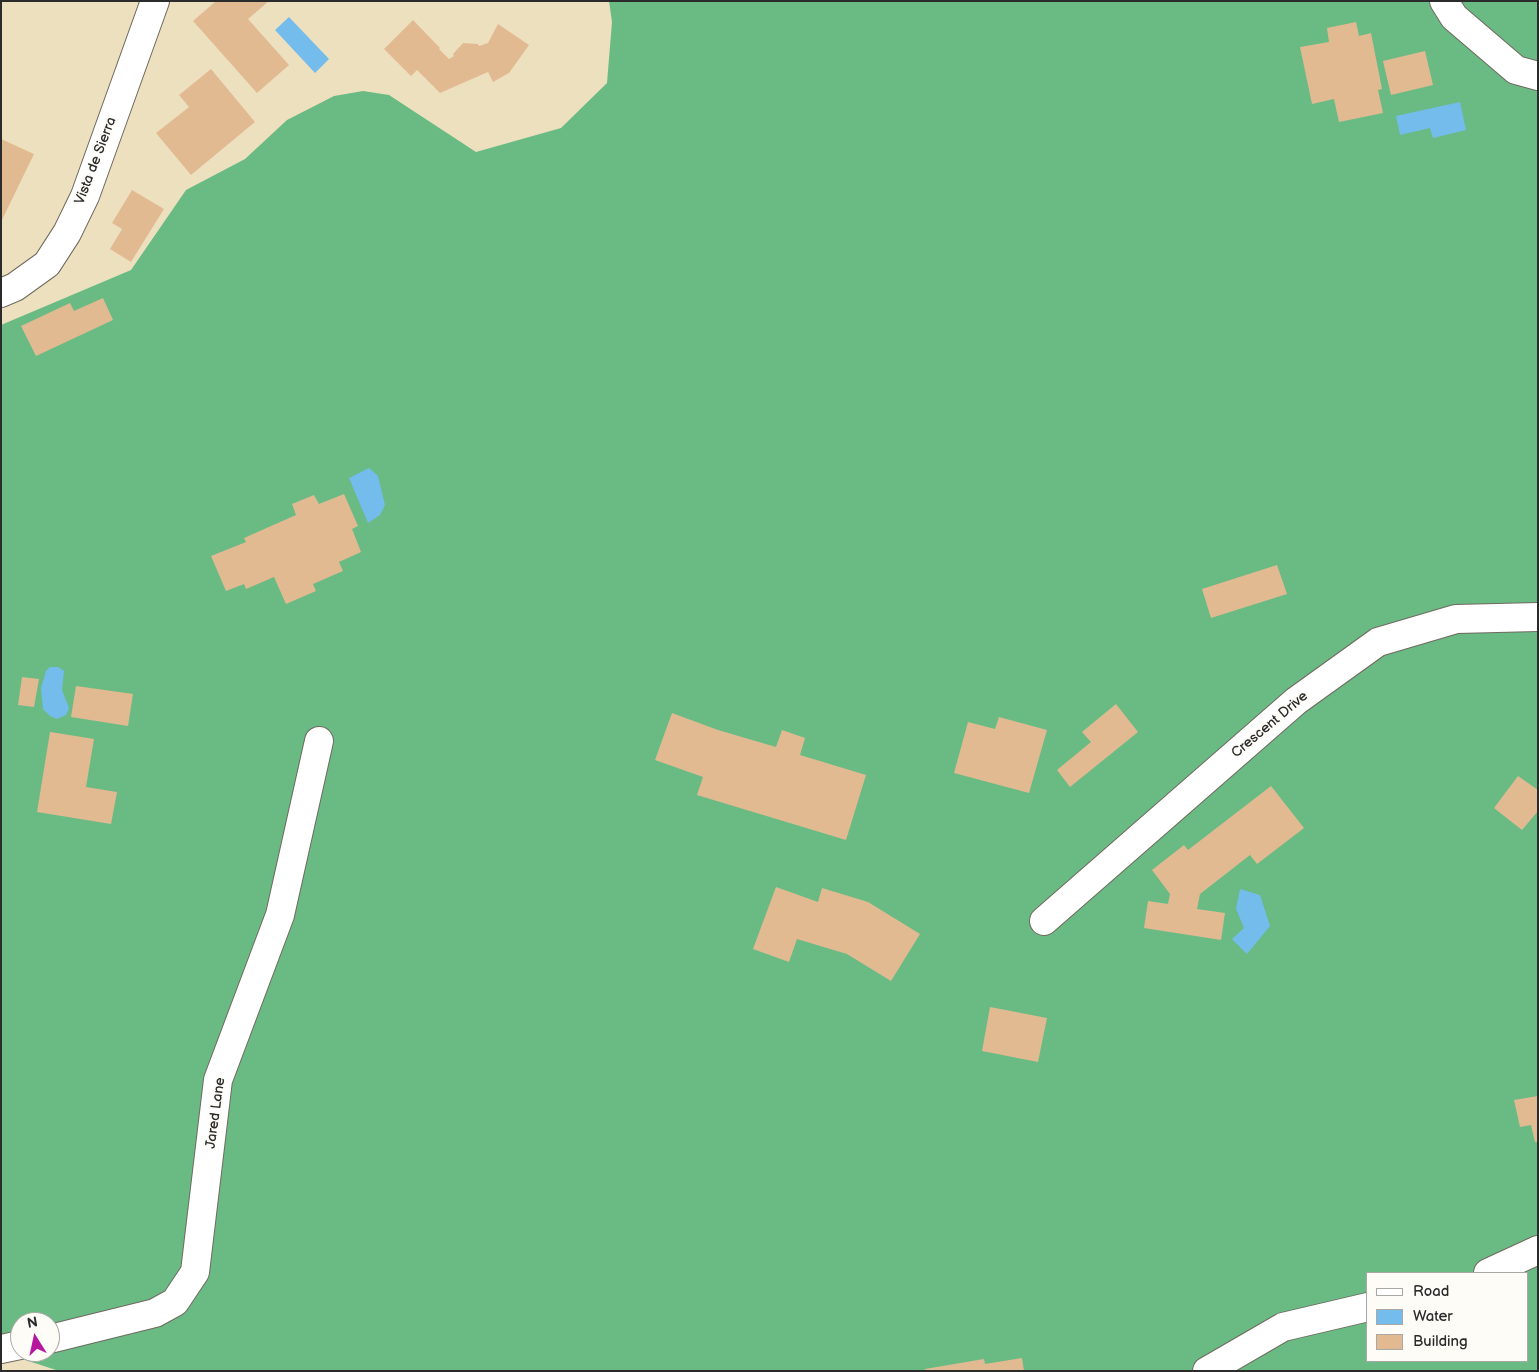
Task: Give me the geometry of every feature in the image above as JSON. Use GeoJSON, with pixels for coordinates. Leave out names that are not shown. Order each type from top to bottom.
{"type":"FeatureCollection","features":[{"type":"Feature","properties":{"kind":"street","name":"Vista de Sierra"},"geometry":{"type":"LineString","coordinates":[[1,294],[15,287],[47,264],[67,233],[85,196],[155,1]]}},
{"type":"Feature","properties":{"kind":"street"},"geometry":{"type":"LineString","coordinates":[[1444,1],[1454,18],[1516,70],[1538,76]]}},
{"type":"Feature","properties":{"kind":"street","name":"Crescent Drive"},"geometry":{"type":"LineString","coordinates":[[1044,921],[1296,702],[1378,642],[1456,619],[1538,617]]}},
{"type":"Feature","properties":{"kind":"street","name":"Jared Lane"},"geometry":{"type":"LineString","coordinates":[[60,1337],[155,1313],[175,1302],[195,1272],[218,1080],[280,915],[319,741]]}},
{"type":"Feature","properties":{"kind":"street"},"geometry":{"type":"LineString","coordinates":[[1490,1272],[1538,1250]]}},
{"type":"Feature","properties":{"kind":"street"},"geometry":{"type":"LineString","coordinates":[[1207,1371],[1283,1327],[1366,1307]]}},
{"type":"Feature","properties":{"kind":"green space"},"geometry":{"type":"Polygon","coordinates":[[[609,1],[1538,1],[1538,1371],[59,1371],[32,1362],[60,1362],[60,1312],[10,1312],[10,1355],[1,1352],[1,325],[131,270],[186,190],[245,159],[287,120],[334,96],[363,91],[389,95],[476,152],[561,128],[607,83],[612,22],[609,1]]]}},
{"type":"Feature","properties":{"kind":"water"},"geometry":{"type":"Polygon","coordinates":[[[289,17],[329,59],[315,73],[275,30],[289,17]]]}},
{"type":"Feature","properties":{"kind":"water"},"geometry":{"type":"Polygon","coordinates":[[[1460,102],[1466,130],[1433,138],[1430,128],[1400,135],[1396,116],[1460,102]]]}},
{"type":"Feature","properties":{"kind":"water"},"geometry":{"type":"Polygon","coordinates":[[[369,468],[378,476],[385,505],[380,515],[368,523],[349,478],[369,468]]]}},
{"type":"Feature","properties":{"kind":"water"},"geometry":{"type":"Polygon","coordinates":[[[50,667],[58,667],[64,671],[62,690],[69,708],[66,715],[57,719],[50,716],[43,709],[41,688],[46,671],[50,667]]]}},
{"type":"Feature","properties":{"kind":"water"},"geometry":{"type":"Polygon","coordinates":[[[1240,889],[1260,895],[1270,926],[1247,954],[1232,939],[1244,928],[1236,909],[1240,889]]]}},
{"type":"Feature","properties":{"kind":"building"},"geometry":{"type":"Polygon","coordinates":[[[216,1],[269,1],[248,19],[289,65],[257,93],[193,21],[216,1]]]}},
{"type":"Feature","properties":{"kind":"building"},"geometry":{"type":"Polygon","coordinates":[[[413,20],[449,59],[454,56],[453,54],[463,43],[478,44],[479,46],[488,43],[498,24],[529,45],[509,73],[493,82],[488,72],[440,93],[417,70],[411,76],[384,49],[413,20]]]}},
{"type":"Feature","properties":{"kind":"building"},"geometry":{"type":"Polygon","coordinates":[[[1356,22],[1359,36],[1371,33],[1382,89],[1378,90],[1383,113],[1339,122],[1334,99],[1312,104],[1300,47],[1329,42],[1327,28],[1356,22]]]}},
{"type":"Feature","properties":{"kind":"building"},"geometry":{"type":"Polygon","coordinates":[[[1425,51],[1433,85],[1391,95],[1383,61],[1425,51]]]}},
{"type":"Feature","properties":{"kind":"building"},"geometry":{"type":"Polygon","coordinates":[[[211,69],[255,122],[191,175],[156,133],[189,107],[179,95],[211,69]]]}},
{"type":"Feature","properties":{"kind":"building"},"geometry":{"type":"Polygon","coordinates":[[[1,139],[34,154],[1,222],[1,139]]]}},
{"type":"Feature","properties":{"kind":"building"},"geometry":{"type":"Polygon","coordinates":[[[132,190],[164,209],[131,262],[110,249],[122,229],[112,223],[132,190]]]}},
{"type":"Feature","properties":{"kind":"building"},"geometry":{"type":"Polygon","coordinates":[[[103,298],[113,320],[36,356],[21,326],[70,303],[74,311],[103,298]]]}},
{"type":"Feature","properties":{"kind":"building"},"geometry":{"type":"Polygon","coordinates":[[[344,494],[358,526],[352,529],[361,552],[339,562],[343,571],[313,584],[316,591],[286,604],[274,577],[246,589],[244,584],[226,591],[211,556],[246,542],[244,538],[296,515],[292,504],[314,495],[319,504],[344,494]]]}},
{"type":"Feature","properties":{"kind":"building"},"geometry":{"type":"Polygon","coordinates":[[[1277,565],[1287,594],[1211,618],[1202,589],[1277,565]]]}},
{"type":"Feature","properties":{"kind":"building"},"geometry":{"type":"Polygon","coordinates":[[[22,677],[39,679],[34,707],[18,705],[22,677]]]}},
{"type":"Feature","properties":{"kind":"building"},"geometry":{"type":"Polygon","coordinates":[[[76,686],[133,694],[128,726],[71,717],[76,686]]]}},
{"type":"Feature","properties":{"kind":"building"},"geometry":{"type":"Polygon","coordinates":[[[1116,704],[1138,732],[1070,787],[1057,770],[1091,742],[1082,732],[1116,704]]]}},
{"type":"Feature","properties":{"kind":"building"},"geometry":{"type":"Polygon","coordinates":[[[672,713],[718,730],[776,747],[782,730],[805,738],[800,755],[866,775],[846,840],[697,795],[703,777],[655,760],[672,713]]]}},
{"type":"Feature","properties":{"kind":"building"},"geometry":{"type":"Polygon","coordinates":[[[999,717],[1047,730],[1029,793],[954,773],[968,722],[995,729],[999,717]]]}},
{"type":"Feature","properties":{"kind":"building"},"geometry":{"type":"Polygon","coordinates":[[[50,732],[94,739],[86,787],[117,792],[111,824],[37,812],[50,732]]]}},
{"type":"Feature","properties":{"kind":"building"},"geometry":{"type":"Polygon","coordinates":[[[1518,776],[1538,790],[1538,811],[1522,830],[1494,808],[1518,776]]]}},
{"type":"Feature","properties":{"kind":"building"},"geometry":{"type":"Polygon","coordinates":[[[1271,786],[1304,828],[1257,864],[1250,855],[1200,894],[1197,909],[1225,913],[1221,940],[1144,928],[1148,901],[1168,904],[1170,894],[1152,870],[1184,845],[1188,850],[1271,786]]]}},
{"type":"Feature","properties":{"kind":"building"},"geometry":{"type":"Polygon","coordinates":[[[776,887],[818,902],[822,888],[868,902],[920,934],[891,981],[847,954],[797,939],[789,962],[753,949],[776,887]]]}},
{"type":"Feature","properties":{"kind":"building"},"geometry":{"type":"Polygon","coordinates":[[[990,1007],[1047,1018],[1038,1062],[982,1051],[990,1007]]]}},
{"type":"Feature","properties":{"kind":"building"},"geometry":{"type":"Polygon","coordinates":[[[1538,1096],[1538,1142],[1535,1142],[1531,1125],[1520,1127],[1514,1100],[1538,1096]]]}},
{"type":"Feature","properties":{"kind":"building"},"geometry":{"type":"Polygon","coordinates":[[[1022,1358],[1024,1371],[926,1371],[925,1369],[984,1359],[985,1364],[1022,1358]]]}}]}
